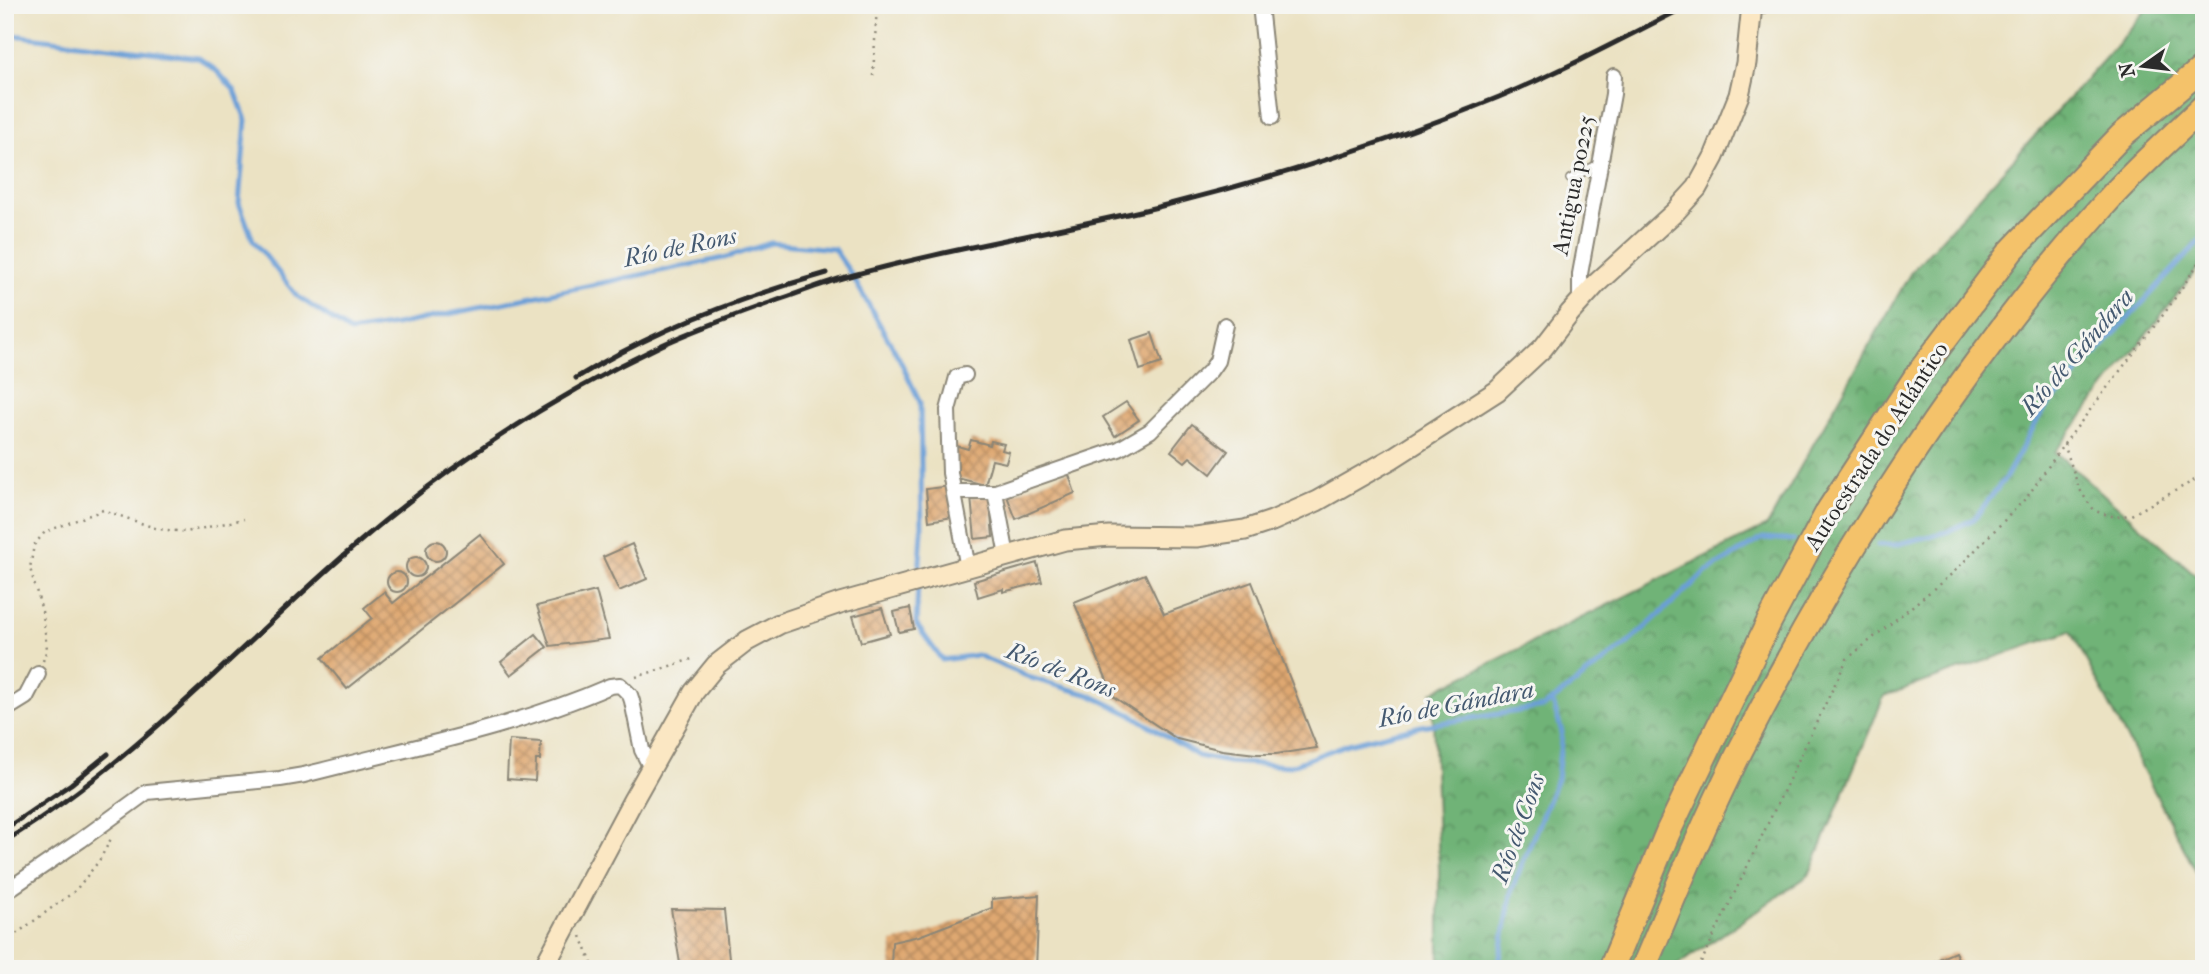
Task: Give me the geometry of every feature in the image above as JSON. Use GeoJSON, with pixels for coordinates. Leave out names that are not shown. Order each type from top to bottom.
{"type":"FeatureCollection","features":[{"type":"Feature","properties":{"kind":"highway","name":"Autoestrada do Atlántico"},"geometry":{"type":"LineString","coordinates":[[1611,969],[1668,832],[1769,622],[1829,510],[1916,377],[2011,251],[2121,136],[2204,67]]}},
{"type":"Feature","properties":{"kind":"highway","name":"Autoestrada do Atlántico"},"geometry":{"type":"LineString","coordinates":[[1643,969],[1685,867],[1740,752],[1809,623],[1889,490],[1959,386],[2028,295],[2104,205],[2204,106]]}},
{"type":"Feature","properties":{"kind":"main road"},"geometry":{"type":"LineString","coordinates":[[543,969],[651,768],[706,675],[747,641],[798,617],[1042,546],[1084,537],[1196,537],[1245,530],[1291,513],[1391,459],[1497,391],[1544,348],[1580,301],[1697,188],[1714,158],[1739,95],[1746,63],[1752,9]]}},
{"type":"Feature","properties":{"kind":"street"},"geometry":{"type":"LineString","coordinates":[[1259,5],[1272,117]]}},
{"type":"Feature","properties":{"kind":"street","name":"Antigua po225"},"geometry":{"type":"LineString","coordinates":[[1580,301],[1580,274],[1614,76]]}},
{"type":"Feature","properties":{"kind":"street"},"geometry":{"type":"LineString","coordinates":[[954,492],[995,492],[1119,449],[1150,431],[1210,371],[1217,361],[1225,325]]}},
{"type":"Feature","properties":{"kind":"street"},"geometry":{"type":"LineString","coordinates":[[965,374],[957,377],[948,410],[950,473],[968,568]]}},
{"type":"Feature","properties":{"kind":"street"},"geometry":{"type":"LineString","coordinates":[[995,492],[1007,556]]}},
{"type":"Feature","properties":{"kind":"street"},"geometry":{"type":"LineString","coordinates":[[5,710],[26,697],[38,674]]}},
{"type":"Feature","properties":{"kind":"street"},"geometry":{"type":"LineString","coordinates":[[5,892],[147,792],[304,775],[474,734],[610,686],[620,685],[630,695],[642,750],[651,768]]}},
{"type":"Feature","properties":{"kind":"lane"},"geometry":{"type":"LineString","coordinates":[[1752,9],[1773,5]]}},
{"type":"Feature","properties":{"kind":"lane"},"geometry":{"type":"LineString","coordinates":[[1570,179],[1600,163]]}},
{"type":"Feature","properties":{"kind":"path"},"geometry":{"type":"LineString","coordinates":[[873,76],[877,5]]}},
{"type":"Feature","properties":{"kind":"path"},"geometry":{"type":"LineString","coordinates":[[1698,969],[1847,659],[1953,573],[2027,497],[2166,311],[2204,255]]}},
{"type":"Feature","properties":{"kind":"path"},"geometry":{"type":"LineString","coordinates":[[2064,444],[2079,488],[2087,501],[2095,511],[2115,517],[2131,515],[2204,475]]}},
{"type":"Feature","properties":{"kind":"path"},"geometry":{"type":"LineString","coordinates":[[38,674],[47,649],[43,615],[30,568],[34,545],[45,532],[103,510],[158,529],[187,532],[244,519]]}},
{"type":"Feature","properties":{"kind":"path"},"geometry":{"type":"LineString","coordinates":[[610,686],[692,659]]}},
{"type":"Feature","properties":{"kind":"path"},"geometry":{"type":"LineString","coordinates":[[5,942],[75,891],[99,861],[114,834]]}},
{"type":"Feature","properties":{"kind":"path"},"geometry":{"type":"LineString","coordinates":[[573,914],[594,969]]}},
{"type":"Feature","properties":{"kind":"green space"},"geometry":{"type":"Polygon","coordinates":[[[2150,5],[2204,5],[2204,260],[2055,452],[2204,582],[2204,887],[2071,631],[1884,696],[1809,875],[1672,969],[1439,969],[1439,868],[1432,692],[1767,526],[1911,272],[2109,54],[2150,5]]]}},
{"type":"Feature","properties":{"kind":"building"},"geometry":{"type":"Polygon","coordinates":[[[1152,333],[1162,363],[1140,370],[1131,340],[1152,333]]]}},
{"type":"Feature","properties":{"kind":"building"},"geometry":{"type":"Polygon","coordinates":[[[1126,402],[1139,420],[1115,436],[1103,417],[1126,402]]]}},
{"type":"Feature","properties":{"kind":"building"},"geometry":{"type":"Polygon","coordinates":[[[1192,424],[1228,451],[1211,474],[1190,457],[1185,462],[1171,451],[1192,424]]]}},
{"type":"Feature","properties":{"kind":"building"},"geometry":{"type":"Polygon","coordinates":[[[971,440],[990,445],[991,441],[1004,444],[1002,450],[1009,452],[1006,463],[992,460],[985,485],[957,478],[954,445],[968,449],[971,440]]]}},
{"type":"Feature","properties":{"kind":"building"},"geometry":{"type":"Polygon","coordinates":[[[1068,472],[1075,493],[1016,519],[1007,496],[1068,472]]]}},
{"type":"Feature","properties":{"kind":"building"},"geometry":{"type":"Polygon","coordinates":[[[949,486],[953,517],[929,521],[926,489],[949,486]]]}},
{"type":"Feature","properties":{"kind":"building"},"geometry":{"type":"Polygon","coordinates":[[[993,496],[993,537],[975,539],[971,497],[993,496]]]}},
{"type":"Feature","properties":{"kind":"building"},"geometry":{"type":"Polygon","coordinates":[[[480,534],[504,564],[347,689],[322,658],[372,618],[364,608],[384,592],[393,603],[480,534]]]}},
{"type":"Feature","properties":{"kind":"building"},"geometry":{"type":"Polygon","coordinates":[[[436,541],[443,544],[446,551],[443,558],[436,561],[429,558],[426,551],[429,544],[436,541]]]}},
{"type":"Feature","properties":{"kind":"building"},"geometry":{"type":"Polygon","coordinates":[[[632,544],[647,579],[619,591],[603,557],[632,544]]]}},
{"type":"Feature","properties":{"kind":"building"},"geometry":{"type":"Polygon","coordinates":[[[416,557],[423,560],[426,567],[423,574],[416,577],[409,574],[406,567],[409,560],[416,557]]]}},
{"type":"Feature","properties":{"kind":"building"},"geometry":{"type":"Polygon","coordinates":[[[1037,563],[1042,582],[978,597],[974,581],[1037,563]]]}},
{"type":"Feature","properties":{"kind":"building"},"geometry":{"type":"Polygon","coordinates":[[[397,572],[404,575],[407,582],[404,589],[397,592],[390,589],[387,582],[390,575],[397,572]]]}},
{"type":"Feature","properties":{"kind":"building"},"geometry":{"type":"Polygon","coordinates":[[[1145,574],[1164,614],[1252,582],[1317,748],[1256,754],[1222,750],[1177,739],[1114,697],[1074,602],[1145,574]]]}},
{"type":"Feature","properties":{"kind":"building"},"geometry":{"type":"Polygon","coordinates":[[[596,591],[609,639],[550,646],[537,606],[596,591]]]}},
{"type":"Feature","properties":{"kind":"building"},"geometry":{"type":"Polygon","coordinates":[[[882,608],[890,634],[861,642],[853,616],[882,608]]]}},
{"type":"Feature","properties":{"kind":"building"},"geometry":{"type":"Polygon","coordinates":[[[910,608],[914,629],[899,632],[894,612],[910,608]]]}},
{"type":"Feature","properties":{"kind":"building"},"geometry":{"type":"Polygon","coordinates":[[[536,634],[547,647],[511,675],[501,662],[536,634]]]}},
{"type":"Feature","properties":{"kind":"building"},"geometry":{"type":"Polygon","coordinates":[[[509,740],[541,742],[540,760],[536,760],[535,781],[507,779],[509,740]]]}},
{"type":"Feature","properties":{"kind":"building"},"geometry":{"type":"Polygon","coordinates":[[[1039,895],[1036,969],[891,969],[892,942],[919,936],[992,908],[992,899],[1039,895]]]}},
{"type":"Feature","properties":{"kind":"building"},"geometry":{"type":"Polygon","coordinates":[[[671,909],[724,910],[730,969],[681,969],[671,909]]]}},
{"type":"Feature","properties":{"kind":"building"},"geometry":{"type":"Polygon","coordinates":[[[1955,952],[1963,969],[1937,969],[1934,961],[1955,952]]]}},
{"type":"Feature","properties":{"kind":"waterway","name":"Río de Rons"},"geometry":{"type":"LineString","coordinates":[[5,34],[199,58],[218,72],[235,91],[246,120],[239,203],[253,240],[297,296],[350,332],[724,258],[771,243],[834,249],[899,358],[920,402],[922,531],[919,575]]}},
{"type":"Feature","properties":{"kind":"waterway","name":"Río de Gándara"},"geometry":{"type":"LineString","coordinates":[[1878,545],[1894,545],[1947,532],[1974,519],[2006,477],[2042,412],[2204,236]]}},
{"type":"Feature","properties":{"kind":"waterway","name":"Río de Gándara"},"geometry":{"type":"LineString","coordinates":[[918,585],[916,624],[942,660],[977,655],[1031,678],[1090,695],[1134,716],[1198,756],[1228,762],[1290,766],[1348,744],[1421,726],[1544,707],[1628,643],[1706,572],[1763,538],[1794,540]]}},
{"type":"Feature","properties":{"kind":"waterway","name":"Río de Cons"},"geometry":{"type":"LineString","coordinates":[[1498,969],[1512,889],[1557,779],[1562,732],[1552,700]]}},
{"type":"Feature","properties":{"kind":"railway"},"geometry":{"type":"LineString","coordinates":[[5,841],[54,809],[147,736],[320,577],[399,509],[507,431],[621,365],[705,327],[842,278],[1170,204],[1254,182],[1377,143],[1523,87],[1689,5]]}},
{"type":"Feature","properties":{"kind":"railway"},"geometry":{"type":"LineString","coordinates":[[576,378],[636,345],[698,317],[827,273]]}},
{"type":"Feature","properties":{"kind":"railway"},"geometry":{"type":"LineString","coordinates":[[5,829],[71,784],[108,754]]}}]}
